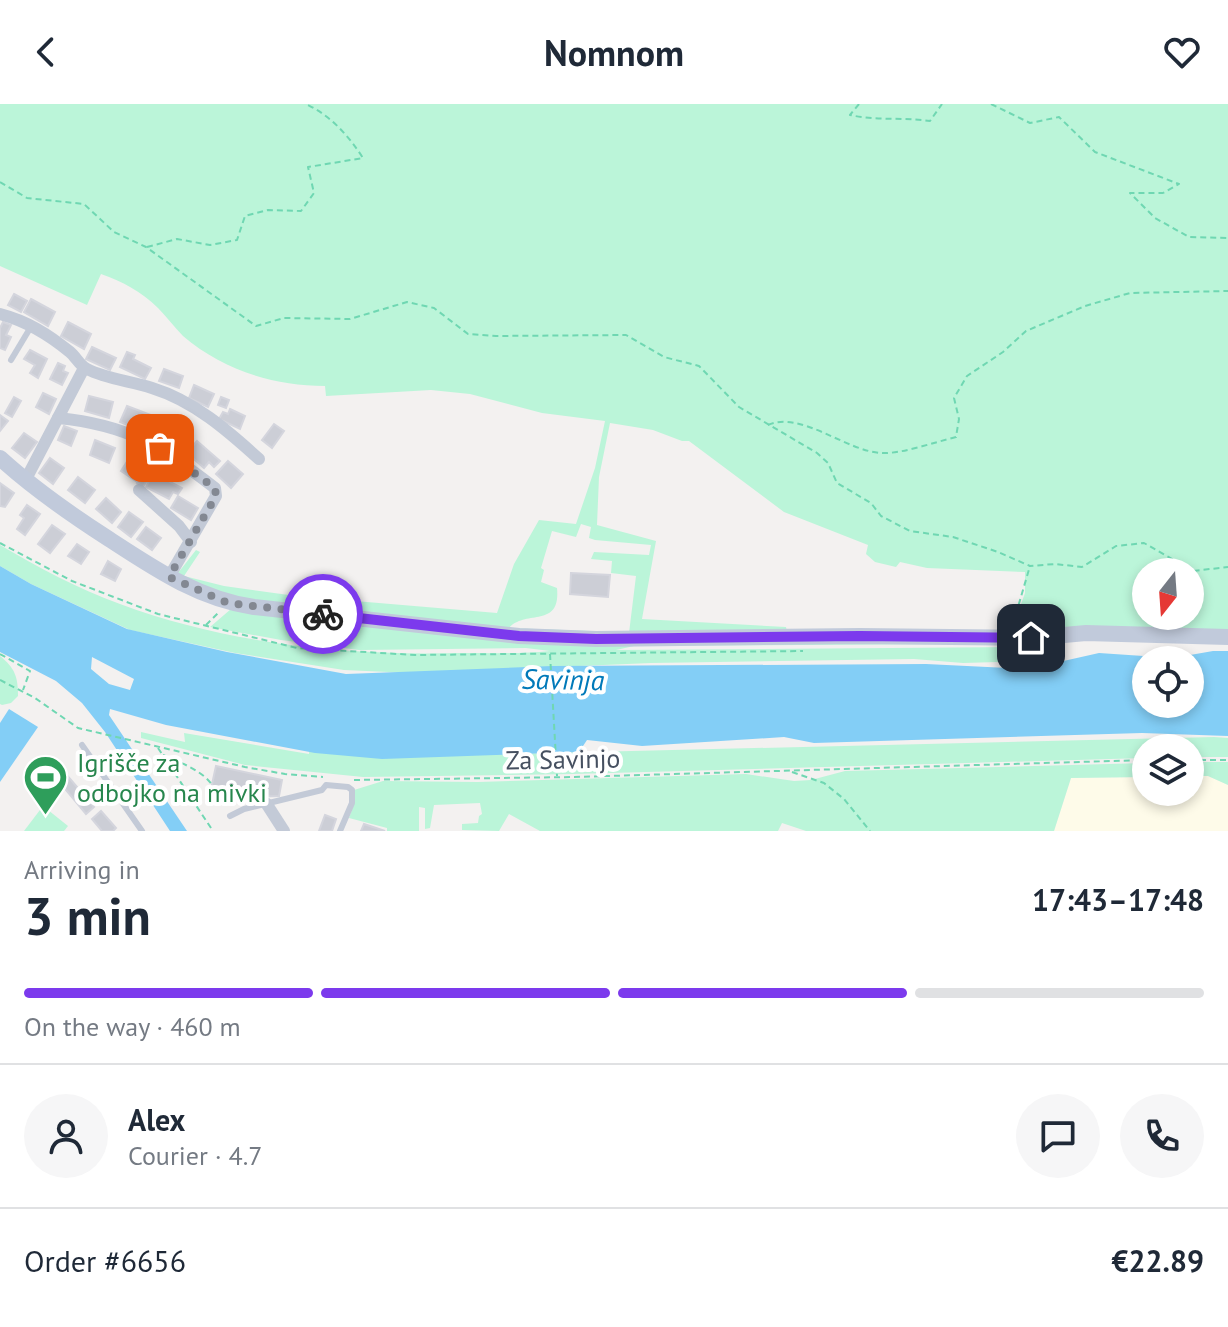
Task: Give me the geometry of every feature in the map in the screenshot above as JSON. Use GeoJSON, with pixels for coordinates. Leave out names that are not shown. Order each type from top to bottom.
{"type":"FeatureCollection","features":[{"type":"Feature","properties":{"kind":"street"},"geometry":{"type":"LineString","coordinates":[[0,314],[20,319],[57,341],[84,368],[155,389],[187,404],[215,420],[259,459]]}},
{"type":"Feature","properties":{"kind":"street"},"geometry":{"type":"LineString","coordinates":[[25,481],[84,368]]}},
{"type":"Feature","properties":{"kind":"street"},"geometry":{"type":"LineString","coordinates":[[58,418],[91,421],[147,440],[215,488],[216,496],[169,577]]}},
{"type":"Feature","properties":{"kind":"street"},"geometry":{"type":"LineString","coordinates":[[0,458],[76,519],[169,577],[228,603],[519,636],[596,639],[1031,638],[1086,633],[1228,637]]}},
{"type":"Feature","properties":{"kind":"street"},"geometry":{"type":"LineString","coordinates":[[139,490],[179,526],[191,542]]}},
{"type":"Feature","properties":{"kind":"street"},"geometry":{"type":"LineString","coordinates":[[266,803],[284,831]]}},
{"type":"Feature","properties":{"kind":"lane"},"geometry":{"type":"LineString","coordinates":[[11,360],[32,325]]}},
{"type":"Feature","properties":{"kind":"lane"},"geometry":{"type":"LineString","coordinates":[[82,745],[142,831]]}},
{"type":"Feature","properties":{"kind":"lane"},"geometry":{"type":"LineString","coordinates":[[230,816],[266,803],[322,790],[326,785],[348,787],[352,790],[352,803],[340,831]]}},
{"type":"Feature","properties":{"kind":"path"},"geometry":{"type":"LineString","coordinates":[[146,247],[177,239],[210,245],[237,240],[245,216],[268,210],[301,211],[314,193],[308,167],[363,158],[346,133],[317,109],[306,104]]}},
{"type":"Feature","properties":{"kind":"path"},"geometry":{"type":"LineString","coordinates":[[859,104],[850,115],[874,120],[899,116],[930,121],[942,104]]}},
{"type":"Feature","properties":{"kind":"path"},"geometry":{"type":"LineString","coordinates":[[991,104],[1030,123],[1059,117],[1095,152],[1179,184],[1163,193],[1130,193],[1155,218],[1189,237],[1228,238]]}},
{"type":"Feature","properties":{"kind":"path"},"geometry":{"type":"LineString","coordinates":[[0,182],[27,198],[84,204],[114,232],[146,247],[256,326],[284,318],[350,319],[407,302],[434,308],[468,334],[626,335],[664,357],[699,366],[739,407],[817,453],[828,463],[837,483],[871,503],[881,516],[910,531],[953,537],[1030,566],[1055,564],[1082,567],[1116,546],[1144,543],[1193,571],[1228,567]]}},
{"type":"Feature","properties":{"kind":"path"},"geometry":{"type":"LineString","coordinates":[[767,425],[778,420],[791,423],[820,431],[850,446],[883,454],[956,437],[959,419],[954,398],[967,376],[1003,352],[1026,331],[1085,306],[1130,293],[1228,291]]}},
{"type":"Feature","properties":{"kind":"path"},"geometry":{"type":"LineString","coordinates":[[0,543],[97,592],[158,614],[297,648],[415,655],[550,654],[557,777]]}},
{"type":"Feature","properties":{"kind":"path"},"geometry":{"type":"LineString","coordinates":[[1012,629],[1030,566]]}},
{"type":"Feature","properties":{"kind":"path"},"geometry":{"type":"LineString","coordinates":[[205,625],[228,603]]}},
{"type":"Feature","properties":{"kind":"path"},"geometry":{"type":"LineString","coordinates":[[0,654],[30,671],[22,691]]}},
{"type":"Feature","properties":{"kind":"path"},"geometry":{"type":"LineString","coordinates":[[0,680],[89,732],[285,774],[331,778]]}},
{"type":"Feature","properties":{"kind":"path"},"geometry":{"type":"LineString","coordinates":[[157,747],[213,831]]}},
{"type":"Feature","properties":{"kind":"path"},"geometry":{"type":"LineString","coordinates":[[163,755],[190,767],[208,779],[224,800],[237,803]]}},
{"type":"Feature","properties":{"kind":"path","name":"Za Savinjo"},"geometry":{"type":"LineString","coordinates":[[346,779],[557,777],[1132,760]]}},
{"type":"Feature","properties":{"kind":"path"},"geometry":{"type":"LineString","coordinates":[[1204,760],[1228,760]]}},
{"type":"Feature","properties":{"kind":"path"},"geometry":{"type":"LineString","coordinates":[[787,771],[824,783],[844,799],[870,831]]}},
{"type":"Feature","properties":{"kind":"path"},"geometry":{"type":"LineString","coordinates":[[349,784],[381,780]]}},
{"type":"Feature","properties":{"kind":"shaded area"},"geometry":{"type":"Polygon","coordinates":[[[1204,776],[1208,776],[1228,785],[1228,831],[1054,831],[1071,778],[1132,777],[1132,806],[1204,806],[1204,776]]]}},
{"type":"Feature","properties":{"kind":"green space"},"geometry":{"type":"Polygon","coordinates":[[[0,104],[1228,104],[1228,635],[1022,630],[1014,624],[1025,593],[1025,572],[927,568],[900,562],[896,567],[875,562],[866,554],[868,545],[784,512],[689,441],[653,430],[610,423],[599,477],[597,525],[656,541],[642,619],[786,627],[787,632],[629,633],[636,576],[611,573],[612,561],[591,559],[594,552],[649,555],[651,545],[595,540],[589,538],[591,527],[581,524],[576,537],[552,531],[541,568],[544,570],[541,582],[557,588],[557,601],[553,609],[548,614],[524,620],[509,628],[260,602],[205,589],[178,573],[196,550],[200,552],[184,576],[224,586],[296,596],[497,613],[514,564],[539,520],[576,524],[595,468],[605,421],[542,413],[470,394],[431,390],[326,396],[325,386],[268,379],[215,358],[183,336],[145,297],[109,277],[101,274],[87,305],[0,266],[0,104]]]}},
{"type":"Feature","properties":{"kind":"green space"},"geometry":{"type":"Polygon","coordinates":[[[0,545],[89,592],[120,604],[203,629],[287,645],[374,652],[417,653],[550,651],[526,648],[359,650],[210,627],[231,609],[369,623],[953,644],[634,646],[616,650],[1031,647],[1055,644],[1057,652],[998,654],[998,662],[963,663],[914,659],[651,663],[411,673],[344,670],[235,653],[130,630],[31,584],[0,566],[0,545]]]}},
{"type":"Feature","properties":{"kind":"green space"},"geometry":{"type":"Polygon","coordinates":[[[0,656],[12,669],[18,689],[18,696],[11,703],[2,705],[0,704],[0,656]]]}},
{"type":"Feature","properties":{"kind":"green space"},"geometry":{"type":"Polygon","coordinates":[[[141,732],[185,742],[184,733],[309,754],[309,751],[509,754],[1132,739],[1132,758],[363,777],[245,765],[141,738],[141,732]]]}},
{"type":"Feature","properties":{"kind":"green space"},"geometry":{"type":"Polygon","coordinates":[[[1204,737],[1228,738],[1228,757],[1204,757],[1204,737]]]}},
{"type":"Feature","properties":{"kind":"green space"},"geometry":{"type":"Polygon","coordinates":[[[1204,762],[1228,762],[1228,785],[1204,776],[1204,762]]]}},
{"type":"Feature","properties":{"kind":"green space"},"geometry":{"type":"Polygon","coordinates":[[[1132,763],[1132,777],[1071,778],[1054,831],[806,831],[782,823],[778,831],[540,831],[509,814],[499,831],[462,830],[462,824],[478,823],[482,814],[480,803],[434,805],[430,828],[425,829],[425,808],[419,807],[419,831],[387,831],[387,828],[349,818],[354,804],[354,790],[383,781],[478,782],[746,774],[794,781],[845,771],[1132,763]]]}},
{"type":"Feature","properties":{"kind":"green space","name":"Igrišče za odbojko na mivki"},"geometry":{"type":"Polygon","coordinates":[[[43,806],[68,826],[64,831],[24,831],[43,806]]]}},
{"type":"Feature","properties":{"kind":"water","name":"Savinja"},"geometry":{"type":"Polygon","coordinates":[[[0,566],[127,629],[227,652],[346,674],[552,666],[926,664],[1028,669],[1099,653],[1132,655],[1132,718],[1204,718],[1204,653],[1228,651],[1228,736],[1142,733],[814,743],[784,737],[642,746],[587,740],[579,752],[382,759],[315,753],[166,725],[110,709],[109,715],[187,831],[170,831],[105,732],[82,703],[56,681],[0,652],[0,566]],[[92,657],[91,669],[109,684],[130,690],[134,679],[92,657]]]}},
{"type":"Feature","properties":{"kind":"water"},"geometry":{"type":"Polygon","coordinates":[[[9,709],[38,727],[0,782],[0,723],[9,709]]]}},
{"type":"Feature","properties":{"kind":"building"},"geometry":{"type":"Polygon","coordinates":[[[14,294],[27,301],[21,312],[8,305],[14,294]]]}},
{"type":"Feature","properties":{"kind":"building"},"geometry":{"type":"Polygon","coordinates":[[[31,299],[55,312],[48,326],[24,312],[31,299]]]}},
{"type":"Feature","properties":{"kind":"building"},"geometry":{"type":"Polygon","coordinates":[[[3,322],[11,325],[6,335],[11,337],[5,350],[0,348],[3,322]]]}},
{"type":"Feature","properties":{"kind":"building"},"geometry":{"type":"Polygon","coordinates":[[[68,322],[91,334],[84,349],[61,336],[68,322]]]}},
{"type":"Feature","properties":{"kind":"building"},"geometry":{"type":"Polygon","coordinates":[[[92,347],[116,358],[110,370],[86,359],[92,347]]]}},
{"type":"Feature","properties":{"kind":"building"},"geometry":{"type":"Polygon","coordinates":[[[30,350],[47,359],[38,378],[30,373],[35,365],[24,359],[30,350]]]}},
{"type":"Feature","properties":{"kind":"building"},"geometry":{"type":"Polygon","coordinates":[[[127,352],[135,355],[133,359],[151,368],[145,379],[120,367],[127,352]]]}},
{"type":"Feature","properties":{"kind":"building"},"geometry":{"type":"Polygon","coordinates":[[[58,363],[65,366],[63,371],[68,373],[62,385],[50,379],[58,363]]]}},
{"type":"Feature","properties":{"kind":"building"},"geometry":{"type":"Polygon","coordinates":[[[164,369],[183,376],[179,388],[159,381],[164,369]]]}},
{"type":"Feature","properties":{"kind":"building"},"geometry":{"type":"Polygon","coordinates":[[[194,385],[214,394],[208,407],[189,398],[194,385]]]}},
{"type":"Feature","properties":{"kind":"building"},"geometry":{"type":"Polygon","coordinates":[[[43,393],[56,399],[49,414],[36,407],[43,393]]]}},
{"type":"Feature","properties":{"kind":"building"},"geometry":{"type":"Polygon","coordinates":[[[89,396],[113,402],[109,418],[85,411],[89,396]]]}},
{"type":"Feature","properties":{"kind":"building"},"geometry":{"type":"Polygon","coordinates":[[[14,397],[21,401],[12,417],[5,413],[14,397]]]}},
{"type":"Feature","properties":{"kind":"building"},"geometry":{"type":"Polygon","coordinates":[[[221,397],[229,400],[226,408],[218,405],[221,397]]]}},
{"type":"Feature","properties":{"kind":"building"},"geometry":{"type":"Polygon","coordinates":[[[127,406],[151,415],[145,432],[120,422],[127,406]]]}},
{"type":"Feature","properties":{"kind":"building"},"geometry":{"type":"Polygon","coordinates":[[[230,409],[245,416],[240,429],[219,419],[223,412],[228,414],[230,409]]]}},
{"type":"Feature","properties":{"kind":"building"},"geometry":{"type":"Polygon","coordinates":[[[0,415],[8,421],[0,431],[0,415]]]}},
{"type":"Feature","properties":{"kind":"building"},"geometry":{"type":"Polygon","coordinates":[[[163,422],[185,434],[178,448],[156,436],[163,422]]]}},
{"type":"Feature","properties":{"kind":"building"},"geometry":{"type":"Polygon","coordinates":[[[274,424],[284,431],[272,448],[262,440],[274,424]]]}},
{"type":"Feature","properties":{"kind":"building"},"geometry":{"type":"Polygon","coordinates":[[[64,426],[77,431],[71,446],[58,440],[64,426]]]}},
{"type":"Feature","properties":{"kind":"building"},"geometry":{"type":"Polygon","coordinates":[[[24,433],[37,442],[25,458],[12,448],[24,433]]]}},
{"type":"Feature","properties":{"kind":"building"},"geometry":{"type":"Polygon","coordinates":[[[95,440],[115,448],[109,463],[90,455],[95,440]]]}},
{"type":"Feature","properties":{"kind":"building"},"geometry":{"type":"Polygon","coordinates":[[[197,441],[220,461],[214,467],[209,462],[204,468],[187,453],[197,441]]]}},
{"type":"Feature","properties":{"kind":"building"},"geometry":{"type":"Polygon","coordinates":[[[130,457],[145,467],[136,481],[121,471],[130,457]]]}},
{"type":"Feature","properties":{"kind":"building"},"geometry":{"type":"Polygon","coordinates":[[[50,458],[64,468],[53,484],[39,473],[50,458]]]}},
{"type":"Feature","properties":{"kind":"building"},"geometry":{"type":"Polygon","coordinates":[[[228,461],[243,474],[231,488],[216,474],[228,461]]]}},
{"type":"Feature","properties":{"kind":"building"},"geometry":{"type":"Polygon","coordinates":[[[153,473],[182,488],[178,494],[173,492],[169,499],[146,487],[153,473]]]}},
{"type":"Feature","properties":{"kind":"building"},"geometry":{"type":"Polygon","coordinates":[[[143,474],[149,477],[143,487],[137,483],[143,474]]]}},
{"type":"Feature","properties":{"kind":"building"},"geometry":{"type":"Polygon","coordinates":[[[78,477],[95,490],[85,503],[68,490],[78,477]]]}},
{"type":"Feature","properties":{"kind":"building"},"geometry":{"type":"Polygon","coordinates":[[[0,483],[14,493],[5,507],[0,506],[0,483]]]}},
{"type":"Feature","properties":{"kind":"building"},"geometry":{"type":"Polygon","coordinates":[[[178,496],[198,508],[191,520],[171,508],[178,496]]]}},
{"type":"Feature","properties":{"kind":"building"},"geometry":{"type":"Polygon","coordinates":[[[106,498],[121,512],[112,523],[96,509],[106,498]]]}},
{"type":"Feature","properties":{"kind":"building"},"geometry":{"type":"Polygon","coordinates":[[[27,505],[40,514],[25,535],[17,529],[24,518],[20,515],[27,505]]]}},
{"type":"Feature","properties":{"kind":"building"},"geometry":{"type":"Polygon","coordinates":[[[129,512],[143,522],[131,537],[118,527],[129,512]]]}},
{"type":"Feature","properties":{"kind":"building"},"geometry":{"type":"Polygon","coordinates":[[[52,525],[65,534],[50,553],[38,544],[52,525]]]}},
{"type":"Feature","properties":{"kind":"building"},"geometry":{"type":"Polygon","coordinates":[[[146,527],[161,538],[152,550],[137,539],[146,527]]]}},
{"type":"Feature","properties":{"kind":"building"},"geometry":{"type":"Polygon","coordinates":[[[77,544],[89,552],[81,564],[68,556],[77,544]]]}},
{"type":"Feature","properties":{"kind":"building"},"geometry":{"type":"Polygon","coordinates":[[[108,561],[121,569],[115,581],[101,574],[108,561]]]}},
{"type":"Feature","properties":{"kind":"building"},"geometry":{"type":"Polygon","coordinates":[[[571,573],[610,575],[608,597],[570,594],[571,573]]]}},
{"type":"Feature","properties":{"kind":"building"},"geometry":{"type":"Polygon","coordinates":[[[54,760],[94,807],[86,814],[46,766],[54,760]]]}},
{"type":"Feature","properties":{"kind":"building"},"geometry":{"type":"Polygon","coordinates":[[[216,766],[282,780],[279,796],[246,797],[211,789],[216,766]]]}},
{"type":"Feature","properties":{"kind":"building"},"geometry":{"type":"Polygon","coordinates":[[[101,811],[116,828],[113,831],[102,831],[92,819],[101,811]]]}},
{"type":"Feature","properties":{"kind":"building"},"geometry":{"type":"Polygon","coordinates":[[[325,815],[336,819],[332,831],[319,831],[325,815]]]}},
{"type":"Feature","properties":{"kind":"building"},"geometry":{"type":"Polygon","coordinates":[[[364,824],[385,831],[361,831],[364,824]]]}},
{"type":"Feature","properties":{"kind":"way so far"},"geometry":{"type":"LineString","coordinates":[[160,448],[215,488],[216,496],[169,577],[228,603],[323,614]]}},
{"type":"Feature","properties":{"kind":"place","name":"Igrišče za odbojko na mivki"},"geometry":{"type":"Point","coordinates":[46,816]}},
{"type":"Feature","properties":{"kind":"route"},"geometry":{"type":"LineString","coordinates":[[323,614],[519,636],[596,639],[1031,638]]}}]}
